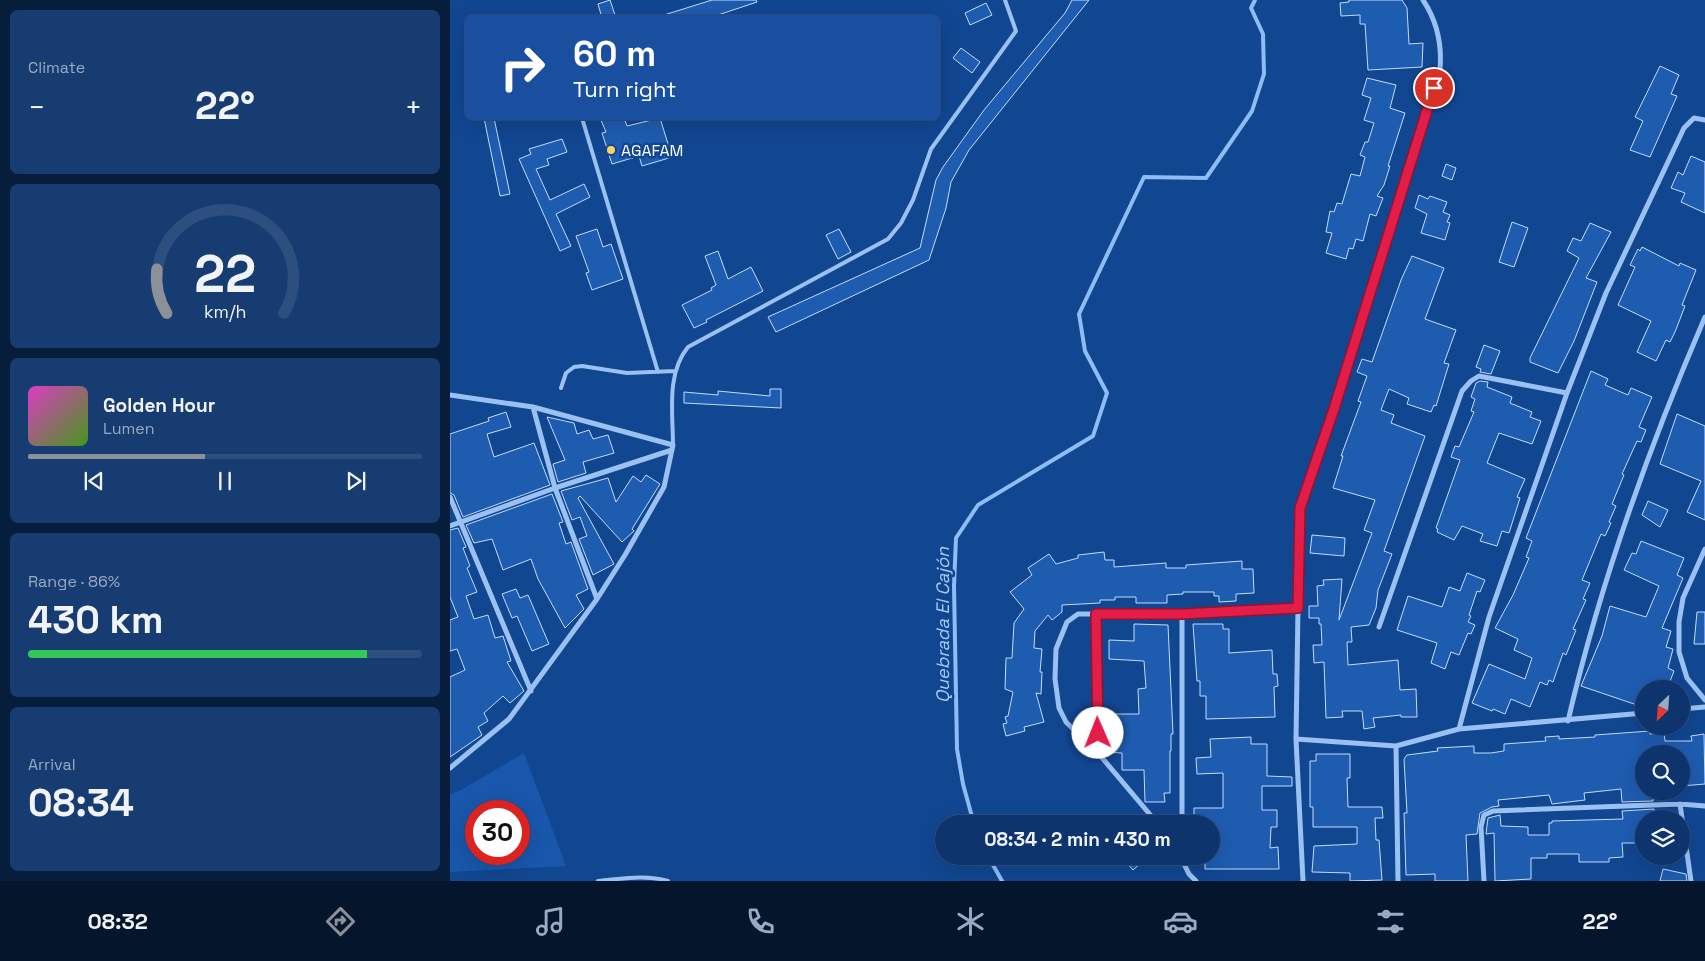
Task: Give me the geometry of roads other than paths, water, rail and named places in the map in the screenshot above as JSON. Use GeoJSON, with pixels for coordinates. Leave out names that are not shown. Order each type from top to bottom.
{"type":"FeatureCollection","features":[{"type":"Feature","properties":{"kind":"street"},"geometry":{"type":"LineString","coordinates":[[1303,881],[1296,739],[1300,508],[1334,409],[1440,69],[1442,51],[1438,35],[1423,0]]}},
{"type":"Feature","properties":{"kind":"street"},"geometry":{"type":"LineString","coordinates":[[1460,729],[1489,617],[1567,393],[1606,293],[1684,128],[1694,118],[1705,120]]}},
{"type":"Feature","properties":{"kind":"street"},"geometry":{"type":"LineString","coordinates":[[1568,720],[1580,668],[1618,545],[1671,397],[1705,317]]}},
{"type":"Feature","properties":{"kind":"street"},"geometry":{"type":"LineString","coordinates":[[1379,627],[1462,391],[1478,376],[1567,393]]}},
{"type":"Feature","properties":{"kind":"street"},"geometry":{"type":"LineString","coordinates":[[450,394],[533,407],[673,448]]}},
{"type":"Feature","properties":{"kind":"street"},"geometry":{"type":"LineString","coordinates":[[533,407],[555,488],[597,599]]}},
{"type":"Feature","properties":{"kind":"street"},"geometry":{"type":"LineString","coordinates":[[450,526],[673,448]]}},
{"type":"Feature","properties":{"kind":"street"},"geometry":{"type":"LineString","coordinates":[[450,768],[510,719],[597,599],[626,555],[664,487],[673,448]]}},
{"type":"Feature","properties":{"kind":"street"},"geometry":{"type":"LineString","coordinates":[[450,497],[531,691]]}},
{"type":"Feature","properties":{"kind":"street"},"geometry":{"type":"LineString","coordinates":[[1705,549],[1683,598],[1679,622],[1679,652],[1687,678],[1705,700]]}},
{"type":"Feature","properties":{"kind":"street"},"geometry":{"type":"LineString","coordinates":[[1150,815],[1098,753],[1066,722],[1060,708],[1054,679],[1056,649],[1066,622],[1078,614],[1182,614],[1298,608]]}},
{"type":"Feature","properties":{"kind":"street"},"geometry":{"type":"LineString","coordinates":[[1096,614],[1098,753]]}},
{"type":"Feature","properties":{"kind":"street"},"geometry":{"type":"LineString","coordinates":[[1182,614],[1182,815]]}},
{"type":"Feature","properties":{"kind":"street"},"geometry":{"type":"LineString","coordinates":[[1690,708],[1705,707]]}},
{"type":"Feature","properties":{"kind":"street"},"geometry":{"type":"LineString","coordinates":[[1296,739],[1396,746],[1460,729],[1635,714]]}},
{"type":"Feature","properties":{"kind":"street"},"geometry":{"type":"LineString","coordinates":[[1396,746],[1398,881]]}},
{"type":"Feature","properties":{"kind":"street"},"geometry":{"type":"LineString","coordinates":[[1680,804],[1691,881]]}},
{"type":"Feature","properties":{"kind":"street"},"geometry":{"type":"LineString","coordinates":[[1484,881],[1481,827],[1484,815],[1493,811],[1680,804],[1705,806]]}},
{"type":"Feature","properties":{"kind":"street"},"geometry":{"type":"LineString","coordinates":[[1185,865],[1189,874],[1196,881]]}},
{"type":"Feature","properties":{"kind":"lane"},"geometry":{"type":"LineString","coordinates":[[673,448],[675,371],[680,357],[688,347],[888,239],[901,223],[913,200],[931,149],[1016,31],[1005,0]]}},
{"type":"Feature","properties":{"kind":"lane"},"geometry":{"type":"LineString","coordinates":[[583,120],[658,372]]}},
{"type":"Feature","properties":{"kind":"lane"},"geometry":{"type":"LineString","coordinates":[[560,388],[566,373],[574,367],[582,366],[627,373],[675,371]]}},
{"type":"Feature","properties":{"kind":"lane"},"geometry":{"type":"LineString","coordinates":[[598,881],[634,877],[656,878],[668,881]]}},
{"type":"Feature","properties":{"kind":"waterway","name":"Quebrada El Cajón"},"geometry":{"type":"LineString","coordinates":[[972,815],[963,784],[957,749],[954,586],[956,538],[978,505],[1093,436],[1107,393],[1085,351],[1079,314],[1144,177],[1206,178],[1252,111],[1264,74],[1263,34],[1251,8],[1255,0]]}},
{"type":"Feature","properties":{"kind":"waterway","name":"Quebrada El Cajón"},"geometry":{"type":"LineString","coordinates":[[993,865],[1002,881]]}},
{"type":"Feature","properties":{"kind":"place","name":"AGAFAM"},"geometry":{"type":"Point","coordinates":[611,150]}}]}
